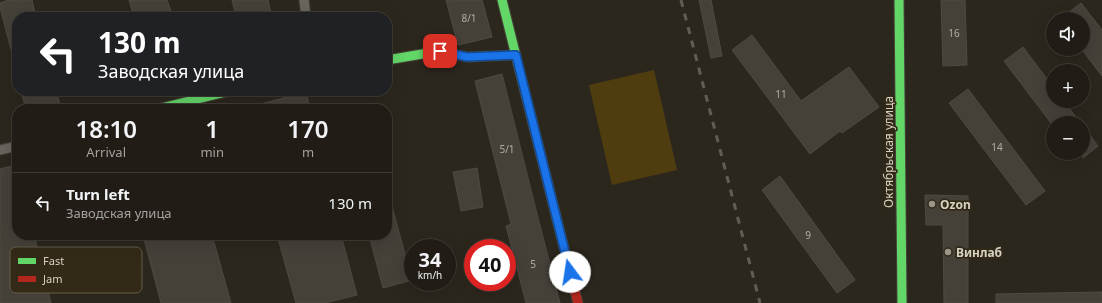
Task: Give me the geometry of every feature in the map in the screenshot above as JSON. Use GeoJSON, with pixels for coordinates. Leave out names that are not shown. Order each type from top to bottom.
{"type":"FeatureCollection","features":[{"type":"Feature","properties":{"kind":"street"},"geometry":{"type":"LineString","coordinates":[[304,0],[305,12]]}},
{"type":"Feature","properties":{"kind":"street"},"geometry":{"type":"LineString","coordinates":[[502,0],[578,303]]}},
{"type":"Feature","properties":{"kind":"street","name":"Октябрьская улица"},"geometry":{"type":"LineString","coordinates":[[899,0],[902,303]]}},
{"type":"Feature","properties":{"kind":"street"},"geometry":{"type":"LineString","coordinates":[[392,59],[440,51],[467,57],[516,55]]}},
{"type":"Feature","properties":{"kind":"street"},"geometry":{"type":"LineString","coordinates":[[177,104],[210,96]]}},
{"type":"Feature","properties":{"kind":"street"},"geometry":{"type":"LineString","coordinates":[[0,150],[12,147]]}},
{"type":"Feature","properties":{"kind":"shaded area"},"geometry":{"type":"Polygon","coordinates":[[[654,70],[677,170],[612,185],[589,85],[654,70]]]}},
{"type":"Feature","properties":{"kind":"building"},"geometry":{"type":"Polygon","coordinates":[[[32,0],[35,12],[12,12],[12,53],[0,7],[0,3],[6,1],[32,0]]]}},
{"type":"Feature","properties":{"kind":"building"},"geometry":{"type":"Polygon","coordinates":[[[129,0],[167,0],[171,12],[133,12],[129,0]]]}},
{"type":"Feature","properties":{"kind":"building"},"geometry":{"type":"Polygon","coordinates":[[[232,0],[268,0],[271,12],[235,12],[232,0]]]}},
{"type":"Feature","properties":{"kind":"building"},"geometry":{"type":"Polygon","coordinates":[[[446,0],[482,0],[492,37],[458,45],[446,0]]]}},
{"type":"Feature","properties":{"kind":"building"},"geometry":{"type":"Polygon","coordinates":[[[699,0],[711,0],[722,56],[711,58],[699,0]]]}},
{"type":"Feature","properties":{"kind":"building"},"geometry":{"type":"Polygon","coordinates":[[[941,0],[965,0],[967,65],[943,66],[941,0]]]}},
{"type":"Feature","properties":{"kind":"building"},"geometry":{"type":"Polygon","coordinates":[[[1081,3],[1088,12],[1069,12],[1081,3]]]}},
{"type":"Feature","properties":{"kind":"building"},"geometry":{"type":"Polygon","coordinates":[[[1090,15],[1102,30],[1102,76],[1087,56],[1090,56],[1090,15]]]}},
{"type":"Feature","properties":{"kind":"building"},"geometry":{"type":"Polygon","coordinates":[[[752,35],[801,101],[849,67],[879,107],[842,133],[840,131],[810,154],[732,50],[752,35]]]}},
{"type":"Feature","properties":{"kind":"building"},"geometry":{"type":"Polygon","coordinates":[[[1023,47],[1046,78],[1046,108],[1069,108],[1075,116],[1046,116],[1004,61],[1023,47]]]}},
{"type":"Feature","properties":{"kind":"building"},"geometry":{"type":"Polygon","coordinates":[[[502,74],[560,303],[526,303],[516,264],[516,239],[509,239],[506,226],[511,224],[475,81],[502,74]]]}},
{"type":"Feature","properties":{"kind":"building"},"geometry":{"type":"Polygon","coordinates":[[[968,89],[1045,191],[1026,205],[949,103],[968,89]]]}},
{"type":"Feature","properties":{"kind":"building"},"geometry":{"type":"Polygon","coordinates":[[[22,96],[58,96],[60,104],[25,104],[22,96]]]}},
{"type":"Feature","properties":{"kind":"building"},"geometry":{"type":"Polygon","coordinates":[[[291,96],[307,96],[309,104],[261,104],[291,96]]]}},
{"type":"Feature","properties":{"kind":"building"},"geometry":{"type":"Polygon","coordinates":[[[1090,135],[1098,146],[1090,152],[1090,135]]]}},
{"type":"Feature","properties":{"kind":"building"},"geometry":{"type":"Polygon","coordinates":[[[12,166],[12,240],[35,240],[37,247],[10,247],[10,293],[48,293],[51,303],[0,303],[0,169],[12,166]]]}},
{"type":"Feature","properties":{"kind":"building"},"geometry":{"type":"Polygon","coordinates":[[[477,168],[483,207],[461,211],[453,172],[477,168]]]}},
{"type":"Feature","properties":{"kind":"building"},"geometry":{"type":"Polygon","coordinates":[[[780,176],[855,280],[837,293],[762,190],[780,176]]]}},
{"type":"Feature","properties":{"kind":"building"},"geometry":{"type":"Polygon","coordinates":[[[925,195],[968,196],[968,303],[944,303],[943,225],[926,225],[925,195]]]}},
{"type":"Feature","properties":{"kind":"building"},"geometry":{"type":"Polygon","coordinates":[[[392,206],[404,251],[404,282],[383,288],[370,240],[392,240],[392,206]]]}},
{"type":"Feature","properties":{"kind":"building"},"geometry":{"type":"Polygon","coordinates":[[[144,240],[213,240],[231,303],[161,303],[144,240]]]}},
{"type":"Feature","properties":{"kind":"building"},"geometry":{"type":"Polygon","coordinates":[[[278,240],[342,240],[357,295],[325,303],[296,303],[278,240]]]}},
{"type":"Feature","properties":{"kind":"building"},"geometry":{"type":"Polygon","coordinates":[[[1102,292],[1102,303],[996,303],[996,294],[1102,292]]]}},
{"type":"Feature","properties":{"kind":"railway"},"geometry":{"type":"LineString","coordinates":[[681,0],[760,303]]}},
{"type":"Feature","properties":{"kind":"traffic: fast"},"geometry":{"type":"LineString","coordinates":[[502,0],[561,236]]}},
{"type":"Feature","properties":{"kind":"traffic: fast"},"geometry":{"type":"LineString","coordinates":[[899,0],[902,303]]}},
{"type":"Feature","properties":{"kind":"traffic: fast"},"geometry":{"type":"LineString","coordinates":[[392,59],[440,51],[467,57],[516,55]]}},
{"type":"Feature","properties":{"kind":"traffic: fast"},"geometry":{"type":"LineString","coordinates":[[177,104],[210,96]]}},
{"type":"Feature","properties":{"kind":"traffic: jam"},"geometry":{"type":"LineString","coordinates":[[561,236],[578,303]]}},
{"type":"Feature","properties":{"kind":"place","name":"Ozon"},"geometry":{"type":"Point","coordinates":[932,204]}},
{"type":"Feature","properties":{"kind":"place","name":"Винлаб"},"geometry":{"type":"Point","coordinates":[948,252]}},
{"type":"Feature","properties":{"kind":"route"},"geometry":{"type":"LineString","coordinates":[[440,51],[467,57],[516,55],[570,272]]}}]}
